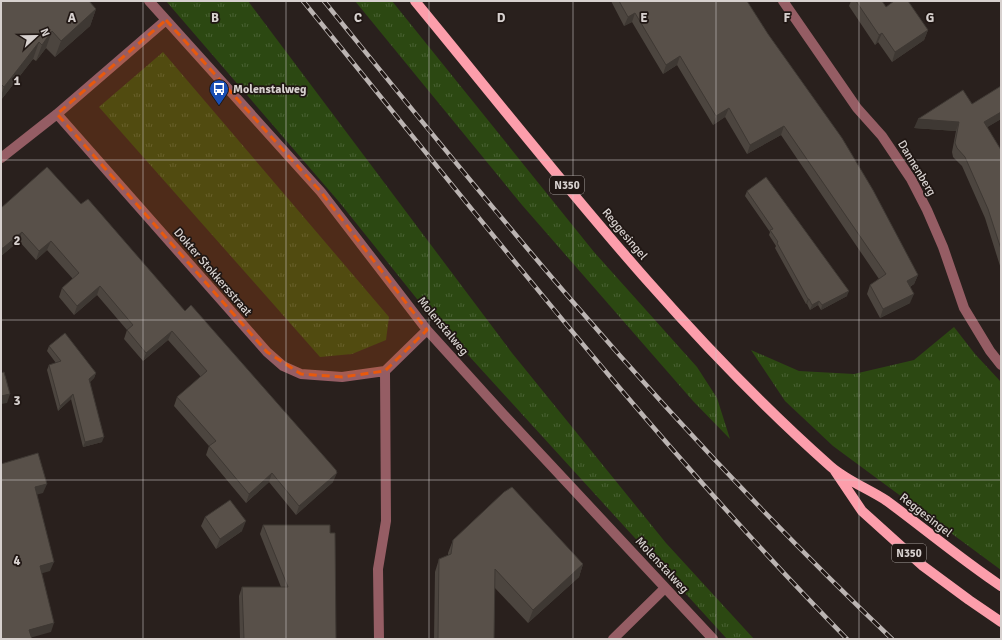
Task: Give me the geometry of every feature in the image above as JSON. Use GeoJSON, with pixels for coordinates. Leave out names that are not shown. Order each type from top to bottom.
{"type":"FeatureCollection","features":[{"type":"Feature","properties":{"kind":"main road","name":"Reggesingel"},"geometry":{"type":"LineString","coordinates":[[415,1],[613,240],[674,311],[724,364],[832,468],[862,511],[923,566],[1001,622]]}},
{"type":"Feature","properties":{"kind":"main road","name":"Reggesingel"},"geometry":{"type":"LineString","coordinates":[[832,468],[885,500],[962,560],[1001,586]]}},
{"type":"Feature","properties":{"kind":"street","name":"Molenstalweg"},"geometry":{"type":"LineString","coordinates":[[149,1],[321,192],[427,330],[504,415],[713,639]]}},
{"type":"Feature","properties":{"kind":"street","name":"Dannenberg"},"geometry":{"type":"LineString","coordinates":[[783,1],[857,108],[882,136],[911,179],[940,240],[964,308],[990,351],[1001,365]]}},
{"type":"Feature","properties":{"kind":"street"},"geometry":{"type":"LineString","coordinates":[[1,158],[57,114],[166,20]]}},
{"type":"Feature","properties":{"kind":"street","name":"Dokter Stokkersstraat"},"geometry":{"type":"LineString","coordinates":[[57,114],[267,352],[283,366],[301,374],[342,377],[385,371]]}},
{"type":"Feature","properties":{"kind":"street"},"geometry":{"type":"LineString","coordinates":[[379,639],[378,568],[386,521],[385,371],[427,330]]}},
{"type":"Feature","properties":{"kind":"street"},"geometry":{"type":"LineString","coordinates":[[613,639],[665,588]]}},
{"type":"Feature","properties":{"kind":"highlighted area"},"geometry":{"type":"Polygon","coordinates":[[[166,20],[321,192],[427,330],[385,371],[342,377],[301,374],[267,352],[57,114],[166,20]]]}},
{"type":"Feature","properties":{"kind":"green space"},"geometry":{"type":"Polygon","coordinates":[[[166,1],[248,1],[512,353],[666,543],[754,639],[727,639],[417,299],[340,203],[166,1]]]}},
{"type":"Feature","properties":{"kind":"green space"},"geometry":{"type":"Polygon","coordinates":[[[355,1],[392,1],[594,252],[697,367],[717,398],[730,439],[693,401],[522,205],[355,1]]]}},
{"type":"Feature","properties":{"kind":"green space"},"geometry":{"type":"Polygon","coordinates":[[[163,52],[389,317],[386,340],[352,354],[320,357],[99,107],[163,52]]]}},
{"type":"Feature","properties":{"kind":"green space"},"geometry":{"type":"Polygon","coordinates":[[[954,327],[975,354],[1001,382],[1001,570],[833,446],[785,401],[751,350],[799,371],[854,374],[914,360],[954,327]]]}},
{"type":"Feature","properties":{"kind":"building"},"geometry":{"type":"Polygon","coordinates":[[[1,1],[89,1],[96,9],[61,41],[52,31],[42,45],[39,42],[4,87],[1,84],[1,1]]]}},
{"type":"Feature","properties":{"kind":"building"},"geometry":{"type":"Polygon","coordinates":[[[619,1],[747,1],[768,34],[842,138],[873,190],[918,275],[907,281],[914,294],[883,309],[870,285],[886,274],[784,126],[750,145],[729,108],[716,116],[680,56],[666,65],[635,13],[628,17],[619,1]]]}},
{"type":"Feature","properties":{"kind":"building"},"geometry":{"type":"Polygon","coordinates":[[[856,1],[882,1],[886,7],[894,1],[908,1],[928,30],[895,52],[882,33],[879,35],[856,1]]]}},
{"type":"Feature","properties":{"kind":"building"},"geometry":{"type":"Polygon","coordinates":[[[1001,86],[1001,112],[984,122],[1001,150],[1001,249],[988,209],[965,157],[957,148],[955,143],[959,122],[918,119],[963,90],[972,104],[1001,86]]]}},
{"type":"Feature","properties":{"kind":"building"},"geometry":{"type":"Polygon","coordinates":[[[47,167],[81,204],[88,199],[185,311],[191,305],[336,470],[337,473],[299,506],[272,473],[249,494],[209,446],[216,441],[177,397],[207,371],[172,331],[146,353],[127,330],[133,325],[100,286],[77,306],[62,288],[79,273],[51,241],[39,251],[22,232],[3,248],[1,248],[1,208],[47,167]]]}},
{"type":"Feature","properties":{"kind":"building"},"geometry":{"type":"Polygon","coordinates":[[[766,177],[849,291],[822,305],[819,301],[812,305],[770,230],[773,229],[747,191],[766,177]]]}},
{"type":"Feature","properties":{"kind":"building"},"geometry":{"type":"Polygon","coordinates":[[[65,333],[96,373],[89,379],[104,437],[85,442],[73,394],[60,406],[49,365],[61,361],[49,346],[65,333]]]}},
{"type":"Feature","properties":{"kind":"building"},"geometry":{"type":"Polygon","coordinates":[[[4,372],[10,394],[1,396],[1,373],[4,372]]]}},
{"type":"Feature","properties":{"kind":"building"},"geometry":{"type":"Polygon","coordinates":[[[38,453],[47,484],[35,487],[54,562],[40,566],[54,623],[29,630],[32,639],[1,639],[1,464],[38,453]]]}},
{"type":"Feature","properties":{"kind":"building"},"geometry":{"type":"Polygon","coordinates":[[[512,487],[583,564],[533,610],[495,569],[494,639],[438,639],[439,559],[451,554],[453,540],[504,492],[512,487]]]}},
{"type":"Feature","properties":{"kind":"building"},"geometry":{"type":"Polygon","coordinates":[[[230,500],[246,521],[220,539],[205,517],[230,500]]]}},
{"type":"Feature","properties":{"kind":"building"},"geometry":{"type":"Polygon","coordinates":[[[263,525],[330,525],[330,533],[335,533],[336,639],[244,639],[242,587],[288,587],[263,525]]]}},
{"type":"Feature","properties":{"kind":"railway"},"geometry":{"type":"LineString","coordinates":[[303,1],[501,245],[635,406],[704,485],[847,639]]}},
{"type":"Feature","properties":{"kind":"railway"},"geometry":{"type":"LineString","coordinates":[[324,1],[478,190],[611,346],[768,516],[892,639]]}},
{"type":"Feature","properties":{"kind":"place","name":"Molenstalweg"},"geometry":{"type":"Point","coordinates":[219,106]}}]}
